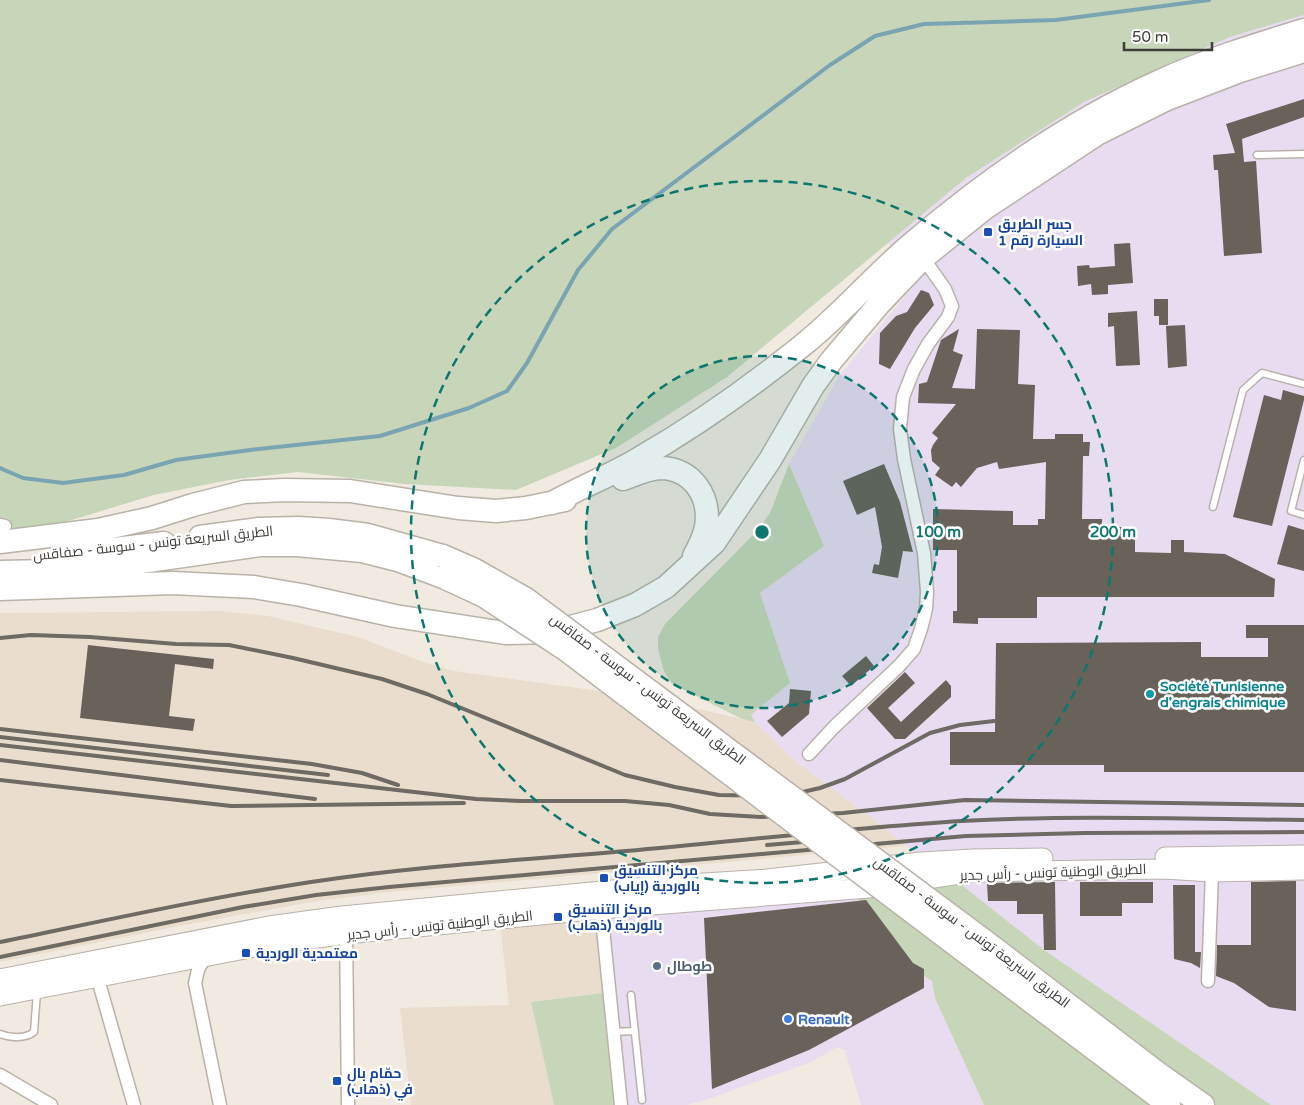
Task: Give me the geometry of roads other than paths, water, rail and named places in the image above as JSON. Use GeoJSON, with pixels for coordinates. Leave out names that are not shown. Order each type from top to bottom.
{"type":"FeatureCollection","features":[{"type":"Feature","properties":{"kind":"highway"},"geometry":{"type":"LineString","coordinates":[[552,503],[641,458],[684,432],[739,393],[804,345],[918,250],[973,194],[1028,155],[1123,99],[1160,80],[1238,49],[1304,30]]}},
{"type":"Feature","properties":{"kind":"highway"},"geometry":{"type":"LineString","coordinates":[[0,589],[173,583],[254,587],[301,595],[395,616],[496,631],[552,632],[597,620],[635,605],[666,587],[701,557],[714,543],[730,522],[770,460],[812,386],[830,361],[880,303],[918,250],[1097,134],[1167,99],[1240,71],[1304,51]]}},
{"type":"Feature","properties":{"kind":"highway"},"geometry":{"type":"LineString","coordinates":[[2,531],[98,530],[152,518],[244,492],[284,490],[350,491],[458,508],[496,511],[552,503],[597,490],[644,471],[659,468],[677,471],[697,486],[705,502],[706,527],[701,543],[689,566]]}},
{"type":"Feature","properties":{"kind":"highway","name":"الطريق السريعة تونس - سوسة - صفاقس"},"geometry":{"type":"LineString","coordinates":[[0,558],[48,557],[258,529],[299,528],[368,534],[443,566]]}},
{"type":"Feature","properties":{"kind":"highway","name":"الطريق السريعة تونس - سوسة - صفاقس"},"geometry":{"type":"LineString","coordinates":[[0,572],[104,567],[260,545],[297,544],[362,552],[398,560],[473,569],[526,599],[975,947],[1170,1105]]}},
{"type":"Feature","properties":{"kind":"highway","name":"الطريق السريعة تونس - سوسة - صفاقس"},"geometry":{"type":"LineString","coordinates":[[975,947],[1203,1105]]}},
{"type":"Feature","properties":{"kind":"main road","name":"الطريق الوطنية تونس - رأس جدير"},"geometry":{"type":"LineString","coordinates":[[0,996],[260,946],[346,924],[655,886],[767,879],[921,862],[973,859],[1304,855]]}},
{"type":"Feature","properties":{"kind":"main road","name":"الطريق الوطنية تونس - رأس جدير"},"geometry":{"type":"LineString","coordinates":[[0,979],[269,926],[346,924],[601,909],[868,888],[973,872],[1164,869],[1212,872],[1304,870]]}},
{"type":"Feature","properties":{"kind":"street"},"geometry":{"type":"LineString","coordinates":[[809,754],[914,649],[926,609],[927,592],[924,553],[904,459],[900,428],[903,397],[914,369],[928,344],[948,317],[952,306],[945,289],[918,250]]}},
{"type":"Feature","properties":{"kind":"street"},"geometry":{"type":"LineString","coordinates":[[1208,981],[1212,872]]}},
{"type":"Feature","properties":{"kind":"street"},"geometry":{"type":"LineString","coordinates":[[601,909],[621,1105]]}},
{"type":"Feature","properties":{"kind":"street"},"geometry":{"type":"LineString","coordinates":[[346,924],[348,1105]]}},
{"type":"Feature","properties":{"kind":"street"},"geometry":{"type":"LineString","coordinates":[[205,957],[198,970],[195,983],[220,1105]]}},
{"type":"Feature","properties":{"kind":"street"},"geometry":{"type":"LineString","coordinates":[[97,976],[134,1105]]}},
{"type":"Feature","properties":{"kind":"street"},"geometry":{"type":"LineString","coordinates":[[0,1075],[51,1105]]}},
{"type":"Feature","properties":{"kind":"lane"},"geometry":{"type":"LineString","coordinates":[[1257,155],[1304,154]]}},
{"type":"Feature","properties":{"kind":"lane"},"geometry":{"type":"LineString","coordinates":[[1213,507],[1243,390],[1262,373],[1304,384]]}},
{"type":"Feature","properties":{"kind":"lane"},"geometry":{"type":"LineString","coordinates":[[1304,460],[1291,511],[1304,515]]}},
{"type":"Feature","properties":{"kind":"lane"},"geometry":{"type":"LineString","coordinates":[[0,1034],[10,1038],[31,1035],[34,1032],[37,988]]}},
{"type":"Feature","properties":{"kind":"lane"},"geometry":{"type":"LineString","coordinates":[[631,995],[642,1100]]}},
{"type":"Feature","properties":{"kind":"lane"},"geometry":{"type":"LineString","coordinates":[[613,1032],[635,1031]]}},
{"type":"Feature","properties":{"kind":"waterway"},"geometry":{"type":"LineString","coordinates":[[0,468],[23,478],[63,483],[124,475],[176,460],[380,436],[469,408],[507,391],[527,363],[578,270],[612,229],[830,65],[875,36],[924,24],[1056,20],[1209,0]]}},
{"type":"Feature","properties":{"kind":"railway"},"geometry":{"type":"LineString","coordinates":[[0,638],[31,635],[90,637],[176,644],[229,645],[293,658],[382,679],[427,694],[625,775],[719,795],[785,796],[820,788],[845,779],[930,733],[960,725],[994,721]]}},
{"type":"Feature","properties":{"kind":"railway"},"geometry":{"type":"LineString","coordinates":[[0,729],[312,764],[362,773],[398,785]]}},
{"type":"Feature","properties":{"kind":"railway"},"geometry":{"type":"LineString","coordinates":[[0,737],[328,775]]}},
{"type":"Feature","properties":{"kind":"railway"},"geometry":{"type":"LineString","coordinates":[[0,745],[476,799],[625,801],[669,805],[710,814],[761,817],[843,813],[965,800],[1304,805]]}},
{"type":"Feature","properties":{"kind":"railway"},"geometry":{"type":"LineString","coordinates":[[0,760],[315,799]]}},
{"type":"Feature","properties":{"kind":"railway"},"geometry":{"type":"LineString","coordinates":[[0,780],[231,806],[464,803]]}},
{"type":"Feature","properties":{"kind":"railway"},"geometry":{"type":"LineString","coordinates":[[0,942],[272,888],[350,876],[429,868],[961,821],[1090,818],[1304,820]]}},
{"type":"Feature","properties":{"kind":"railway"},"geometry":{"type":"LineString","coordinates":[[0,957],[243,907],[316,895],[389,887],[966,836],[1085,833],[1304,832]]}},
{"type":"Feature","properties":{"kind":"railway"},"geometry":{"type":"LineString","coordinates":[[767,845],[827,840]]}},
{"type":"Feature","properties":{"kind":"place","name":"جسر الطريق السيارة رقم 1"},"geometry":{"type":"Point","coordinates":[988,232]}},
{"type":"Feature","properties":{"kind":"place","name":"Société Tunisienne d'engrais chimique"},"geometry":{"type":"Point","coordinates":[1150,694]}},
{"type":"Feature","properties":{"kind":"place","name":"مركز التنسيق بالوردية (إياب)"},"geometry":{"type":"Point","coordinates":[604,878]}},
{"type":"Feature","properties":{"kind":"place","name":"مركز التنسيق بالوردية (ذهاب)"},"geometry":{"type":"Point","coordinates":[558,917]}},
{"type":"Feature","properties":{"kind":"place","name":"معتمدية الوردية"},"geometry":{"type":"Point","coordinates":[246,953]}},
{"type":"Feature","properties":{"kind":"place","name":"طوطال"},"geometry":{"type":"Point","coordinates":[657,966]}},
{"type":"Feature","properties":{"kind":"place","name":"Renault"},"geometry":{"type":"Point","coordinates":[788,1019]}},
{"type":"Feature","properties":{"kind":"place","name":"حمّام بال في (ذهاب)"},"geometry":{"type":"Point","coordinates":[337,1081]}}]}
